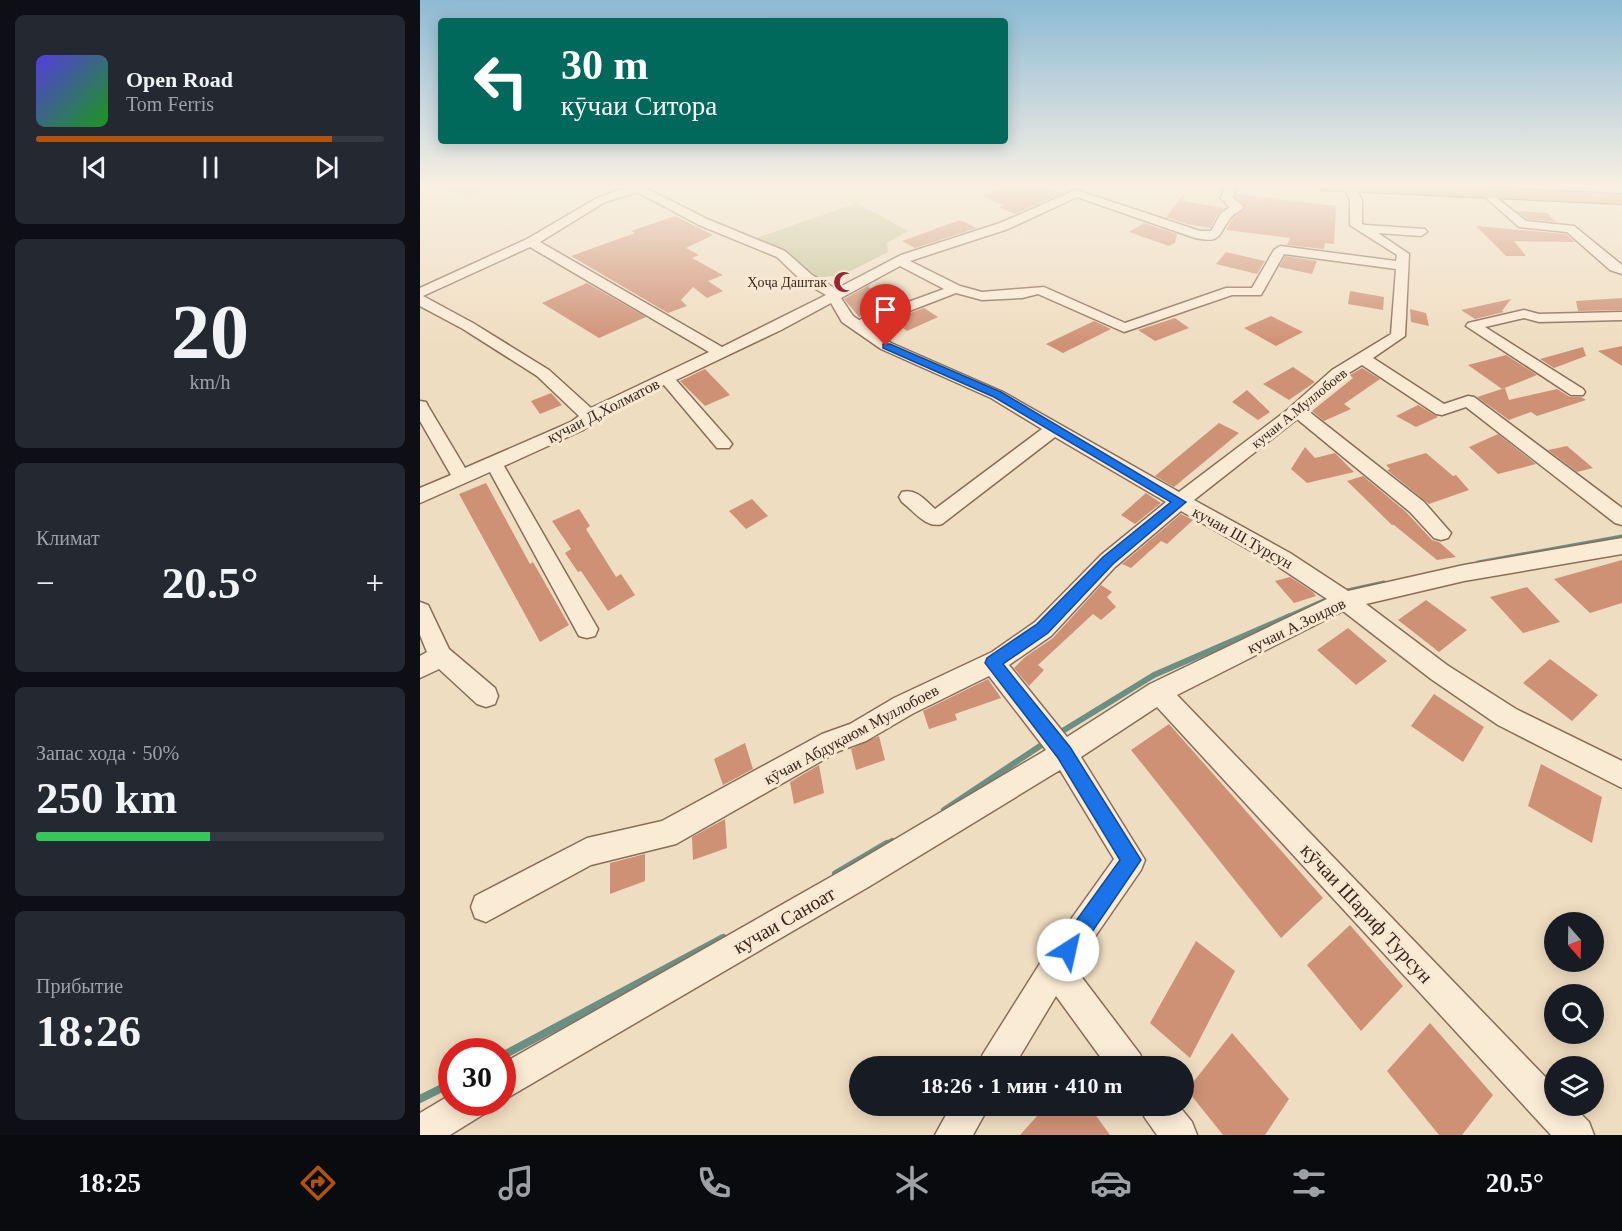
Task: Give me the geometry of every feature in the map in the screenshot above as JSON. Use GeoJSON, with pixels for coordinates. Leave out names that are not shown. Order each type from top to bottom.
{"type":"FeatureCollection","features":[{"type":"Feature","properties":{"kind":"street"},"geometry":{"type":"LineString","coordinates":[[420,293],[538,238]]}},
{"type":"Feature","properties":{"kind":"street"},"geometry":{"type":"LineString","coordinates":[[742,238],[781,254],[807,278],[830,290],[834,297]]}},
{"type":"Feature","properties":{"kind":"street","name":"кучаи Д,Холматов"},"geometry":{"type":"LineString","coordinates":[[420,496],[577,426],[602,408],[776,327],[900,261],[968,238]]}},
{"type":"Feature","properties":{"kind":"street"},"geometry":{"type":"LineString","coordinates":[[900,261],[955,289],[982,296],[1022,294],[1039,290],[1124,328],[1231,291],[1256,292],[1280,250],[1402,266],[1403,254],[1377,238]]}},
{"type":"Feature","properties":{"kind":"street"},"geometry":{"type":"LineString","coordinates":[[1581,238],[1622,270]]}},
{"type":"Feature","properties":{"kind":"street"},"geometry":{"type":"LineString","coordinates":[[531,242],[720,352]]}},
{"type":"Feature","properties":{"kind":"street","name":"кучаи А.Муллобоев"},"geometry":{"type":"LineString","coordinates":[[1179,502],[1297,411],[1338,373],[1398,336],[1402,266]]}},
{"type":"Feature","properties":{"kind":"street"},"geometry":{"type":"LineString","coordinates":[[856,326],[955,289]]}},
{"type":"Feature","properties":{"kind":"street","name":"кучаи Ш.Турсун"},"geometry":{"type":"LineString","coordinates":[[834,297],[847,319],[886,346],[997,395],[1179,502],[1283,559],[1340,597]]}},
{"type":"Feature","properties":{"kind":"street"},"geometry":{"type":"LineString","coordinates":[[420,300],[468,326],[543,373],[590,417]]}},
{"type":"Feature","properties":{"kind":"street"},"geometry":{"type":"LineString","coordinates":[[1577,392],[1473,326],[1524,314],[1539,318],[1622,316]]}},
{"type":"Feature","properties":{"kind":"street"},"geometry":{"type":"LineString","coordinates":[[1363,358],[1442,410],[1468,401],[1622,518]]}},
{"type":"Feature","properties":{"kind":"street"},"geometry":{"type":"LineString","coordinates":[[666,378],[723,444]]}},
{"type":"Feature","properties":{"kind":"street"},"geometry":{"type":"LineString","coordinates":[[420,406],[461,477]]}},
{"type":"Feature","properties":{"kind":"street"},"geometry":{"type":"LineString","coordinates":[[1297,411],[1418,507],[1441,533]]}},
{"type":"Feature","properties":{"kind":"street"},"geometry":{"type":"LineString","coordinates":[[909,497],[935,519],[1054,429]]}},
{"type":"Feature","properties":{"kind":"street"},"geometry":{"type":"LineString","coordinates":[[493,462],[587,629]]}},
{"type":"Feature","properties":{"kind":"street","name":"кӯчаи Абдуқаюм Муллобоев"},"geometry":{"type":"LineString","coordinates":[[486,907],[587,852],[666,834],[831,742],[857,733],[903,706],[993,663],[1043,629],[1108,561],[1179,502]]}},
{"type":"Feature","properties":{"kind":"street","name":"кучаи А.Зоидов"},"geometry":{"type":"LineString","coordinates":[[1056,743],[1340,597],[1622,546]]}},
{"type":"Feature","properties":{"kind":"street"},"geometry":{"type":"LineString","coordinates":[[1340,597],[1439,672],[1507,717],[1622,775]]}},
{"type":"Feature","properties":{"kind":"street"},"geometry":{"type":"LineString","coordinates":[[420,611],[441,656],[486,696]]}},
{"type":"Feature","properties":{"kind":"street"},"geometry":{"type":"LineString","coordinates":[[420,668],[441,656]]}},
{"type":"Feature","properties":{"kind":"street"},"geometry":{"type":"LineString","coordinates":[[993,663],[1056,743],[1131,860],[1055,968],[1001,1056]]}},
{"type":"Feature","properties":{"kind":"street","name":"кӯчаи Шариф Турсун"},"geometry":{"type":"LineString","coordinates":[[1159,692],[1576,1135]]}},
{"type":"Feature","properties":{"kind":"street","name":"кучаи Саноат"},"geometry":{"type":"LineString","coordinates":[[516,1076],[860,876],[1056,743]]}},
{"type":"Feature","properties":{"kind":"street"},"geometry":{"type":"LineString","coordinates":[[1055,968],[1121,1056]]}},
{"type":"Feature","properties":{"kind":"street"},"geometry":{"type":"LineString","coordinates":[[420,1133],[449,1116]]}},
{"type":"Feature","properties":{"kind":"street"},"geometry":{"type":"LineString","coordinates":[[953,1135],[965,1116]]}},
{"type":"Feature","properties":{"kind":"street"},"geometry":{"type":"LineString","coordinates":[[1165,1116],[1179,1135]]}},
{"type":"Feature","properties":{"kind":"green space"},"geometry":{"type":"Polygon","coordinates":[[[756,238],[896,238],[887,243],[888,252],[839,277],[829,276],[819,280],[786,251],[756,238]]]}},
{"type":"Feature","properties":{"kind":"building"},"geometry":{"type":"Polygon","coordinates":[[[621,238],[707,238],[686,248],[699,255],[692,258],[723,275],[708,281],[723,291],[707,298],[693,287],[681,300],[687,306],[668,313],[571,256],[621,238]]]}},
{"type":"Feature","properties":{"kind":"building"},"geometry":{"type":"Polygon","coordinates":[[[910,238],[946,238],[915,248],[902,241],[910,238]]]}},
{"type":"Feature","properties":{"kind":"building"},"geometry":{"type":"Polygon","coordinates":[[[1146,238],[1176,238],[1175,243],[1169,246],[1146,238]]]}},
{"type":"Feature","properties":{"kind":"building"},"geometry":{"type":"Polygon","coordinates":[[[1290,238],[1334,238],[1334,244],[1325,243],[1324,249],[1287,245],[1290,238]]]}},
{"type":"Feature","properties":{"kind":"building"},"geometry":{"type":"Polygon","coordinates":[[[1488,238],[1570,238],[1575,242],[1514,241],[1526,256],[1506,256],[1488,238]]]}},
{"type":"Feature","properties":{"kind":"building"},"geometry":{"type":"Polygon","coordinates":[[[1226,252],[1265,261],[1257,274],[1216,264],[1226,252]]]}},
{"type":"Feature","properties":{"kind":"building"},"geometry":{"type":"Polygon","coordinates":[[[1285,256],[1317,261],[1312,274],[1279,267],[1285,256]]]}},
{"type":"Feature","properties":{"kind":"building"},"geometry":{"type":"Polygon","coordinates":[[[587,283],[646,317],[599,338],[542,303],[587,283]]]}},
{"type":"Feature","properties":{"kind":"building"},"geometry":{"type":"Polygon","coordinates":[[[871,284],[868,287],[875,290],[869,294],[888,307],[859,317],[844,299],[871,284]]]}},
{"type":"Feature","properties":{"kind":"building"},"geometry":{"type":"Polygon","coordinates":[[[1350,291],[1384,297],[1383,310],[1348,304],[1350,291]]]}},
{"type":"Feature","properties":{"kind":"building"},"geometry":{"type":"Polygon","coordinates":[[[1622,298],[1622,310],[1578,311],[1576,301],[1622,298]]]}},
{"type":"Feature","properties":{"kind":"building"},"geometry":{"type":"Polygon","coordinates":[[[1511,299],[1502,311],[1504,312],[1475,319],[1461,310],[1511,299]]]}},
{"type":"Feature","properties":{"kind":"building"},"geometry":{"type":"Polygon","coordinates":[[[924,308],[938,317],[907,331],[892,320],[924,308]]]}},
{"type":"Feature","properties":{"kind":"building"},"geometry":{"type":"Polygon","coordinates":[[[1410,309],[1426,313],[1429,326],[1411,322],[1410,309]]]}},
{"type":"Feature","properties":{"kind":"building"},"geometry":{"type":"Polygon","coordinates":[[[1271,316],[1303,332],[1276,346],[1244,328],[1271,316]]]}},
{"type":"Feature","properties":{"kind":"building"},"geometry":{"type":"Polygon","coordinates":[[[1175,318],[1189,328],[1155,341],[1138,330],[1175,318]]]}},
{"type":"Feature","properties":{"kind":"building"},"geometry":{"type":"Polygon","coordinates":[[[1094,321],[1111,329],[1063,353],[1046,344],[1094,321]]]}},
{"type":"Feature","properties":{"kind":"building"},"geometry":{"type":"Polygon","coordinates":[[[1622,346],[1622,366],[1598,351],[1622,346]]]}},
{"type":"Feature","properties":{"kind":"building"},"geometry":{"type":"Polygon","coordinates":[[[1583,347],[1586,356],[1554,368],[1540,359],[1583,347]]]}},
{"type":"Feature","properties":{"kind":"building"},"geometry":{"type":"Polygon","coordinates":[[[1506,355],[1537,375],[1502,389],[1468,365],[1506,355]]]}},
{"type":"Feature","properties":{"kind":"building"},"geometry":{"type":"Polygon","coordinates":[[[1293,367],[1315,382],[1289,400],[1263,384],[1293,367]]]}},
{"type":"Feature","properties":{"kind":"building"},"geometry":{"type":"Polygon","coordinates":[[[1362,368],[1380,379],[1344,404],[1351,409],[1324,421],[1312,411],[1353,378],[1350,375],[1362,368]]]}},
{"type":"Feature","properties":{"kind":"building"},"geometry":{"type":"Polygon","coordinates":[[[705,369],[730,395],[705,406],[680,381],[705,369]]]}},
{"type":"Feature","properties":{"kind":"building"},"geometry":{"type":"Polygon","coordinates":[[[1505,388],[1509,400],[1557,389],[1570,397],[1581,397],[1586,400],[1537,416],[1531,412],[1509,420],[1477,397],[1505,388]]]}},
{"type":"Feature","properties":{"kind":"building"},"geometry":{"type":"Polygon","coordinates":[[[1247,390],[1270,412],[1258,420],[1232,402],[1247,390]]]}},
{"type":"Feature","properties":{"kind":"building"},"geometry":{"type":"Polygon","coordinates":[[[551,393],[562,405],[540,414],[531,401],[551,393]]]}},
{"type":"Feature","properties":{"kind":"building"},"geometry":{"type":"Polygon","coordinates":[[[1418,405],[1438,417],[1416,427],[1396,416],[1418,405]]]}},
{"type":"Feature","properties":{"kind":"building"},"geometry":{"type":"Polygon","coordinates":[[[1219,423],[1239,433],[1174,487],[1155,476],[1219,423]]]}},
{"type":"Feature","properties":{"kind":"building"},"geometry":{"type":"Polygon","coordinates":[[[1498,434],[1536,464],[1498,474],[1469,447],[1498,434]]]}},
{"type":"Feature","properties":{"kind":"building"},"geometry":{"type":"Polygon","coordinates":[[[1567,446],[1593,468],[1577,472],[1548,450],[1567,446]]]}},
{"type":"Feature","properties":{"kind":"building"},"geometry":{"type":"Polygon","coordinates":[[[1305,447],[1315,458],[1335,453],[1354,472],[1307,483],[1291,469],[1305,447]]]}},
{"type":"Feature","properties":{"kind":"building"},"geometry":{"type":"Polygon","coordinates":[[[1426,453],[1453,476],[1456,475],[1469,490],[1429,504],[1387,470],[1390,469],[1386,465],[1426,453]]]}},
{"type":"Feature","properties":{"kind":"building"},"geometry":{"type":"Polygon","coordinates":[[[1363,476],[1406,512],[1432,540],[1439,542],[1456,557],[1437,560],[1392,525],[1347,481],[1363,476]]]}},
{"type":"Feature","properties":{"kind":"building"},"geometry":{"type":"Polygon","coordinates":[[[486,483],[530,564],[533,562],[569,625],[540,642],[459,494],[486,483]]]}},
{"type":"Feature","properties":{"kind":"building"},"geometry":{"type":"Polygon","coordinates":[[[1146,493],[1161,503],[1135,524],[1121,515],[1146,493]]]}},
{"type":"Feature","properties":{"kind":"building"},"geometry":{"type":"Polygon","coordinates":[[[752,499],[768,516],[746,529],[729,511],[752,499]]]}},
{"type":"Feature","properties":{"kind":"building"},"geometry":{"type":"Polygon","coordinates":[[[579,509],[590,526],[586,529],[616,577],[621,574],[635,595],[608,611],[581,571],[578,572],[565,553],[571,549],[552,521],[579,509]]]}},
{"type":"Feature","properties":{"kind":"building"},"geometry":{"type":"Polygon","coordinates":[[[1181,514],[1193,520],[1167,544],[1161,541],[1131,568],[1122,564],[1181,514]]]}},
{"type":"Feature","properties":{"kind":"building"},"geometry":{"type":"Polygon","coordinates":[[[1622,560],[1622,603],[1590,613],[1554,579],[1622,560]]]}},
{"type":"Feature","properties":{"kind":"building"},"geometry":{"type":"Polygon","coordinates":[[[1290,577],[1316,596],[1294,603],[1275,581],[1290,577]]]}},
{"type":"Feature","properties":{"kind":"building"},"geometry":{"type":"Polygon","coordinates":[[[1101,585],[1112,592],[1107,597],[1116,607],[1101,620],[1093,614],[1038,665],[1044,670],[1029,686],[1014,668],[1025,657],[1053,638],[1101,585]]]}},
{"type":"Feature","properties":{"kind":"building"},"geometry":{"type":"Polygon","coordinates":[[[1527,587],[1560,622],[1523,633],[1490,597],[1527,587]]]}},
{"type":"Feature","properties":{"kind":"building"},"geometry":{"type":"Polygon","coordinates":[[[1426,600],[1467,630],[1439,652],[1398,620],[1426,600]]]}},
{"type":"Feature","properties":{"kind":"building"},"geometry":{"type":"Polygon","coordinates":[[[1348,628],[1387,661],[1356,685],[1317,650],[1348,628]]]}},
{"type":"Feature","properties":{"kind":"building"},"geometry":{"type":"Polygon","coordinates":[[[1550,659],[1598,695],[1572,721],[1523,683],[1550,659]]]}},
{"type":"Feature","properties":{"kind":"building"},"geometry":{"type":"Polygon","coordinates":[[[988,679],[1001,698],[955,714],[957,720],[929,729],[923,711],[988,679]]]}},
{"type":"Feature","properties":{"kind":"building"},"geometry":{"type":"Polygon","coordinates":[[[1434,694],[1484,727],[1463,762],[1411,726],[1434,694]]]}},
{"type":"Feature","properties":{"kind":"building"},"geometry":{"type":"Polygon","coordinates":[[[1169,724],[1323,898],[1281,938],[1131,750],[1169,724]]]}},
{"type":"Feature","properties":{"kind":"building"},"geometry":{"type":"Polygon","coordinates":[[[879,736],[885,760],[856,770],[851,749],[879,736]]]}},
{"type":"Feature","properties":{"kind":"building"},"geometry":{"type":"Polygon","coordinates":[[[745,743],[753,769],[723,785],[714,759],[745,743]]]}},
{"type":"Feature","properties":{"kind":"building"},"geometry":{"type":"Polygon","coordinates":[[[1541,764],[1602,797],[1592,843],[1528,806],[1541,764]]]}},
{"type":"Feature","properties":{"kind":"building"},"geometry":{"type":"Polygon","coordinates":[[[819,765],[824,793],[794,804],[790,782],[819,765]]]}},
{"type":"Feature","properties":{"kind":"building"},"geometry":{"type":"Polygon","coordinates":[[[725,819],[727,848],[693,860],[692,837],[725,819]]]}},
{"type":"Feature","properties":{"kind":"building"},"geometry":{"type":"Polygon","coordinates":[[[645,854],[645,881],[610,894],[610,863],[645,854]]]}},
{"type":"Feature","properties":{"kind":"building"},"geometry":{"type":"Polygon","coordinates":[[[1350,925],[1403,986],[1361,1031],[1307,965],[1350,925]]]}},
{"type":"Feature","properties":{"kind":"building"},"geometry":{"type":"Polygon","coordinates":[[[1196,941],[1235,971],[1191,1056],[1188,1056],[1150,1023],[1196,941]]]}},
{"type":"Feature","properties":{"kind":"building"},"geometry":{"type":"Polygon","coordinates":[[[1430,1023],[1493,1095],[1462,1135],[1439,1135],[1387,1071],[1430,1023]]]}},
{"type":"Feature","properties":{"kind":"building"},"geometry":{"type":"Polygon","coordinates":[[[1232,1033],[1289,1099],[1265,1135],[1223,1135],[1194,1099],[1194,1081],[1232,1033]]]}},
{"type":"Feature","properties":{"kind":"building"},"geometry":{"type":"Polygon","coordinates":[[[1037,1116],[1096,1116],[1110,1135],[1020,1135],[1037,1116]]]}},
{"type":"Feature","properties":{"kind":"waterway"},"geometry":{"type":"LineString","coordinates":[[1478,563],[1622,537]]}},
{"type":"Feature","properties":{"kind":"waterway"},"geometry":{"type":"LineString","coordinates":[[1343,592],[1384,583]]}},
{"type":"Feature","properties":{"kind":"waterway"},"geometry":{"type":"LineString","coordinates":[[1287,617],[1326,600]]}},
{"type":"Feature","properties":{"kind":"waterway"},"geometry":{"type":"LineString","coordinates":[[1056,735],[1154,675],[1290,616]]}},
{"type":"Feature","properties":{"kind":"waterway"},"geometry":{"type":"LineString","coordinates":[[944,810],[1046,742]]}},
{"type":"Feature","properties":{"kind":"waterway"},"geometry":{"type":"LineString","coordinates":[[885,845],[892,841]]}},
{"type":"Feature","properties":{"kind":"waterway"},"geometry":{"type":"LineString","coordinates":[[836,874],[887,844]]}},
{"type":"Feature","properties":{"kind":"waterway"},"geometry":{"type":"LineString","coordinates":[[516,1049],[723,938]]}},
{"type":"Feature","properties":{"kind":"waterway"},"geometry":{"type":"LineString","coordinates":[[420,1099],[438,1090]]}},
{"type":"Feature","properties":{"kind":"place","name":"Ҳоҷа Даштак"},"geometry":{"type":"Point","coordinates":[844,282]}},
{"type":"Feature","properties":{"kind":"route"},"geometry":{"type":"LineString","coordinates":[[886,346],[997,395],[1179,502],[1108,561],[1043,629],[993,663],[1064,753],[1131,860],[1068,950]]}}]}
